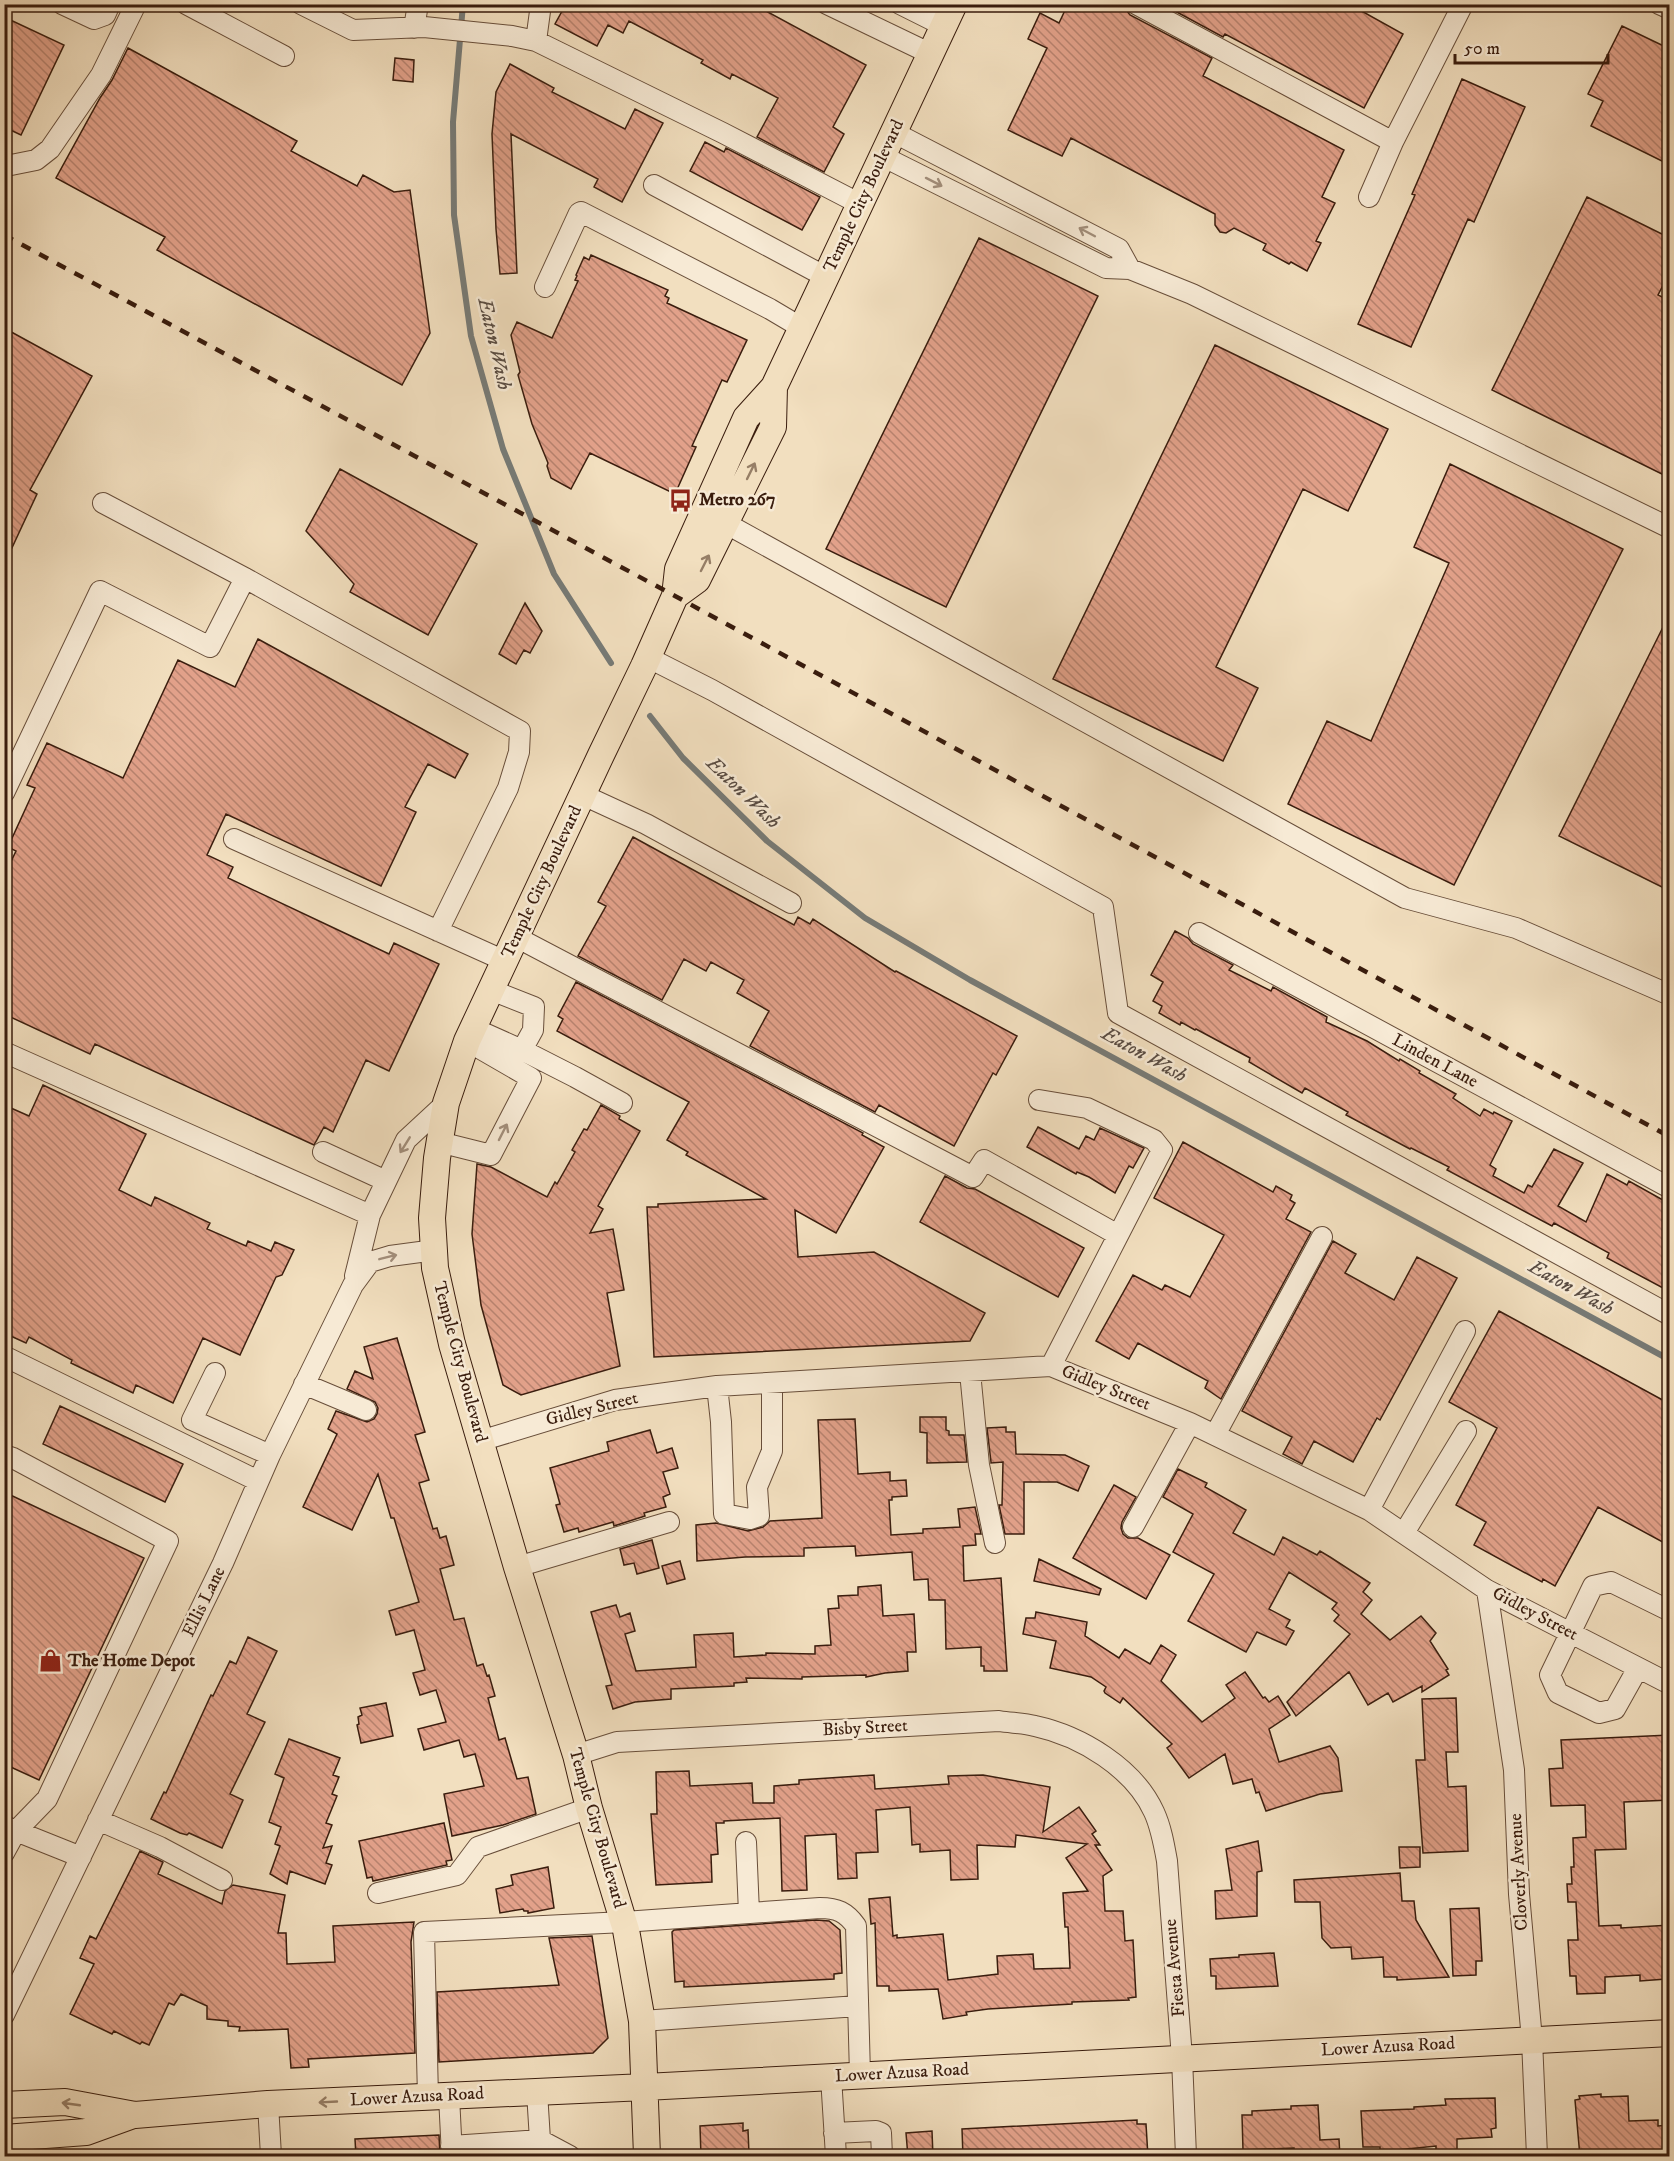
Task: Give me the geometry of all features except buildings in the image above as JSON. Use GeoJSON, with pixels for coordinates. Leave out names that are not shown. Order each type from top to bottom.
{"type":"FeatureCollection","features":[{"type":"Feature","properties":{"kind":"main road","name":"Temple City Boulevard"},"geometry":{"type":"LineString","coordinates":[[647,2157],[642,2021],[624,1922],[589,1808],[576,1755],[480,1441],[452,1344],[435,1268],[432,1218],[439,1142],[446,1103],[470,1034],[646,662],[675,596],[678,569],[746,418],[774,387],[949,15]]}},
{"type":"Feature","properties":{"kind":"main road","name":"Temple City Boulevard"},"geometry":{"type":"LineString","coordinates":[[675,596],[697,580],[773,427],[774,387]]}},
{"type":"Feature","properties":{"kind":"main road","name":"Lower Azusa Road"},"geometry":{"type":"LineString","coordinates":[[4,2138],[86,2132],[135,2115],[268,2104],[645,2087],[1670,2033]]}},
{"type":"Feature","properties":{"kind":"main road","name":"Lower Azusa Road"},"geometry":{"type":"LineString","coordinates":[[4,2105],[65,2102],[135,2115]]}},
{"type":"Feature","properties":{"kind":"main road"},"geometry":{"type":"LineString","coordinates":[[4,2119],[38,2135]]}},
{"type":"Feature","properties":{"kind":"street"},"geometry":{"type":"LineString","coordinates":[[62,4],[94,19],[105,15],[110,4]]}},
{"type":"Feature","properties":{"kind":"street"},"geometry":{"type":"LineString","coordinates":[[4,162],[11,165],[36,160],[50,149],[101,75],[136,4]]}},
{"type":"Feature","properties":{"kind":"street"},"geometry":{"type":"LineString","coordinates":[[186,4],[284,56]]}},
{"type":"Feature","properties":{"kind":"street"},"geometry":{"type":"LineString","coordinates":[[301,4],[353,30],[419,27],[512,36],[536,41],[723,133],[860,204]]}},
{"type":"Feature","properties":{"kind":"street"},"geometry":{"type":"LineString","coordinates":[[418,4],[419,27]]}},
{"type":"Feature","properties":{"kind":"street"},"geometry":{"type":"LineString","coordinates":[[536,41],[541,4]]}},
{"type":"Feature","properties":{"kind":"street"},"geometry":{"type":"LineString","coordinates":[[827,4],[931,54]]}},
{"type":"Feature","properties":{"kind":"street"},"geometry":{"type":"LineString","coordinates":[[900,4],[949,15]]}},
{"type":"Feature","properties":{"kind":"street"},"geometry":{"type":"LineString","coordinates":[[1136,4],[1393,142]]}},
{"type":"Feature","properties":{"kind":"street"},"geometry":{"type":"LineString","coordinates":[[1368,197],[1462,4]]}},
{"type":"Feature","properties":{"kind":"street"},"geometry":{"type":"LineString","coordinates":[[1659,4],[1670,9]]}},
{"type":"Feature","properties":{"kind":"street"},"geometry":{"type":"LineString","coordinates":[[893,132],[1119,249],[1130,269]]}},
{"type":"Feature","properties":{"kind":"street"},"geometry":{"type":"LineString","coordinates":[[882,156],[1106,268],[1130,269],[1192,294],[1670,528]]}},
{"type":"Feature","properties":{"kind":"street"},"geometry":{"type":"LineString","coordinates":[[654,185],[826,278]]}},
{"type":"Feature","properties":{"kind":"street"},"geometry":{"type":"LineString","coordinates":[[545,287],[581,212],[770,309],[802,328]]}},
{"type":"Feature","properties":{"kind":"street"},"geometry":{"type":"LineString","coordinates":[[103,503],[245,578],[520,731],[519,752],[508,788],[438,931]]}},
{"type":"Feature","properties":{"kind":"street"},"geometry":{"type":"LineString","coordinates":[[725,523],[1405,898],[1516,928],[1670,995]]}},
{"type":"Feature","properties":{"kind":"street"},"geometry":{"type":"LineString","coordinates":[[4,793],[100,591],[210,647],[245,578]]}},
{"type":"Feature","properties":{"kind":"street"},"geometry":{"type":"LineString","coordinates":[[646,662],[712,690],[1103,907],[1118,1013],[1670,1315]]}},
{"type":"Feature","properties":{"kind":"street"},"geometry":{"type":"LineString","coordinates":[[583,795],[646,824],[791,903]]}},
{"type":"Feature","properties":{"kind":"street"},"geometry":{"type":"LineString","coordinates":[[234,839],[505,961]]}},
{"type":"Feature","properties":{"kind":"street","name":"Linden Lane"},"geometry":{"type":"LineString","coordinates":[[1200,933],[1670,1188]]}},
{"type":"Feature","properties":{"kind":"street"},"geometry":{"type":"LineString","coordinates":[[516,937],[974,1177],[984,1160],[1118,1235]]}},
{"type":"Feature","properties":{"kind":"street"},"geometry":{"type":"LineString","coordinates":[[491,990],[534,1007],[533,1030],[522,1050]]}},
{"type":"Feature","properties":{"kind":"street"},"geometry":{"type":"LineString","coordinates":[[470,1034],[522,1050],[622,1103]]}},
{"type":"Feature","properties":{"kind":"street"},"geometry":{"type":"LineString","coordinates":[[439,1142],[491,1155],[531,1078],[470,1034]]}},
{"type":"Feature","properties":{"kind":"street"},"geometry":{"type":"LineString","coordinates":[[4,1052],[370,1215]]}},
{"type":"Feature","properties":{"kind":"street"},"geometry":{"type":"LineString","coordinates":[[1039,1100],[1087,1108],[1154,1140],[1162,1150],[1161,1156],[1051,1366]]}},
{"type":"Feature","properties":{"kind":"street","name":"Ellis Lane"},"geometry":{"type":"LineString","coordinates":[[353,1285],[370,1215],[406,1140],[446,1103]]}},
{"type":"Feature","properties":{"kind":"street"},"geometry":{"type":"LineString","coordinates":[[323,1152],[386,1181]]}},
{"type":"Feature","properties":{"kind":"street"},"geometry":{"type":"LineString","coordinates":[[1215,1435],[1322,1237]]}},
{"type":"Feature","properties":{"kind":"street","name":"Ellis Lane"},"geometry":{"type":"LineString","coordinates":[[4,2015],[223,1563],[270,1455],[353,1285],[370,1262],[390,1256],[435,1250]]}},
{"type":"Feature","properties":{"kind":"street"},"geometry":{"type":"LineString","coordinates":[[1369,1510],[1465,1331]]}},
{"type":"Feature","properties":{"kind":"street"},"geometry":{"type":"LineString","coordinates":[[4,1356],[258,1481]]}},
{"type":"Feature","properties":{"kind":"street","name":"Gidley Street"},"geometry":{"type":"LineString","coordinates":[[480,1441],[615,1400],[717,1386],[1051,1366],[1190,1423],[1369,1510],[1487,1590],[1670,1684]]}},
{"type":"Feature","properties":{"kind":"street"},"geometry":{"type":"LineString","coordinates":[[215,1372],[192,1420],[270,1455]]}},
{"type":"Feature","properties":{"kind":"street"},"geometry":{"type":"LineString","coordinates":[[970,1372],[979,1465],[995,1544]]}},
{"type":"Feature","properties":{"kind":"street"},"geometry":{"type":"LineString","coordinates":[[717,1386],[722,1422],[724,1514],[750,1519],[759,1516],[757,1486],[772,1451],[772,1383]]}},
{"type":"Feature","properties":{"kind":"street"},"geometry":{"type":"LineString","coordinates":[[304,1384],[366,1410]]}},
{"type":"Feature","properties":{"kind":"street"},"geometry":{"type":"LineString","coordinates":[[1133,1527],[1190,1423]]}},
{"type":"Feature","properties":{"kind":"street"},"geometry":{"type":"LineString","coordinates":[[1404,1533],[1466,1431]]}},
{"type":"Feature","properties":{"kind":"street"},"geometry":{"type":"LineString","coordinates":[[4,1455],[14,1458],[168,1541],[47,1799],[10,1829],[4,1853]]}},
{"type":"Feature","properties":{"kind":"street"},"geometry":{"type":"LineString","coordinates":[[517,1567],[669,1522]]}},
{"type":"Feature","properties":{"kind":"street"},"geometry":{"type":"LineString","coordinates":[[1638,1668],[1615,1709],[1599,1713],[1558,1693],[1550,1676],[1593,1586],[1611,1582],[1670,1611]]}},
{"type":"Feature","properties":{"kind":"street","name":"Cloverly Avenue"},"geometry":{"type":"LineString","coordinates":[[1487,1590],[1514,1770],[1519,1894],[1532,2040],[1537,2157]]}},
{"type":"Feature","properties":{"kind":"street","name":"Bisby Street"},"geometry":{"type":"LineString","coordinates":[[576,1755],[617,1742],[999,1721],[1035,1726],[1091,1747],[1116,1764],[1137,1787]]}},
{"type":"Feature","properties":{"kind":"street","name":"Fiesta Avenue"},"geometry":{"type":"LineString","coordinates":[[1137,1787],[1154,1810],[1163,1836],[1167,1861],[1182,2058],[1186,2157]]}},
{"type":"Feature","properties":{"kind":"street"},"geometry":{"type":"LineString","coordinates":[[378,1893],[457,1875],[478,1847],[589,1808]]}},
{"type":"Feature","properties":{"kind":"street"},"geometry":{"type":"LineString","coordinates":[[98,1820],[160,1847],[222,1880]]}},
{"type":"Feature","properties":{"kind":"street"},"geometry":{"type":"LineString","coordinates":[[10,1829],[81,1857]]}},
{"type":"Feature","properties":{"kind":"street"},"geometry":{"type":"LineString","coordinates":[[746,1842],[749,1913]]}},
{"type":"Feature","properties":{"kind":"street"},"geometry":{"type":"LineString","coordinates":[[570,2157],[540,2140],[452,2151],[439,2096],[424,1932],[834,1908],[850,1918],[856,1926],[860,2075]]}},
{"type":"Feature","properties":{"kind":"street"},"geometry":{"type":"LineString","coordinates":[[642,2021],[858,2006]]}},
{"type":"Feature","properties":{"kind":"street"},"geometry":{"type":"LineString","coordinates":[[831,2077],[836,2157]]}},
{"type":"Feature","properties":{"kind":"street"},"geometry":{"type":"LineString","coordinates":[[537,2092],[540,2140]]}},
{"type":"Feature","properties":{"kind":"street"},"geometry":{"type":"LineString","coordinates":[[268,2104],[271,2157]]}},
{"type":"Feature","properties":{"kind":"street"},"geometry":{"type":"LineString","coordinates":[[834,2133],[876,2130],[881,2133],[882,2157]]}},
{"type":"Feature","properties":{"kind":"waterway","name":"Eaton Wash"},"geometry":{"type":"LineString","coordinates":[[463,4],[453,122],[454,215],[471,336],[503,449],[554,574],[611,663]]}},
{"type":"Feature","properties":{"kind":"waterway","name":"Eaton Wash"},"geometry":{"type":"LineString","coordinates":[[650,716],[683,758],[767,841],[865,918],[970,980],[1670,1360]]}},
{"type":"Feature","properties":{"kind":"railway"},"geometry":{"type":"LineString","coordinates":[[4,235],[675,596],[1670,1137]]}},
{"type":"Feature","properties":{"kind":"place","name":"Metro 267"},"geometry":{"type":"Point","coordinates":[681,500]}},
{"type":"Feature","properties":{"kind":"place","name":"The Home Depot"},"geometry":{"type":"Point","coordinates":[50,1661]}}]}
